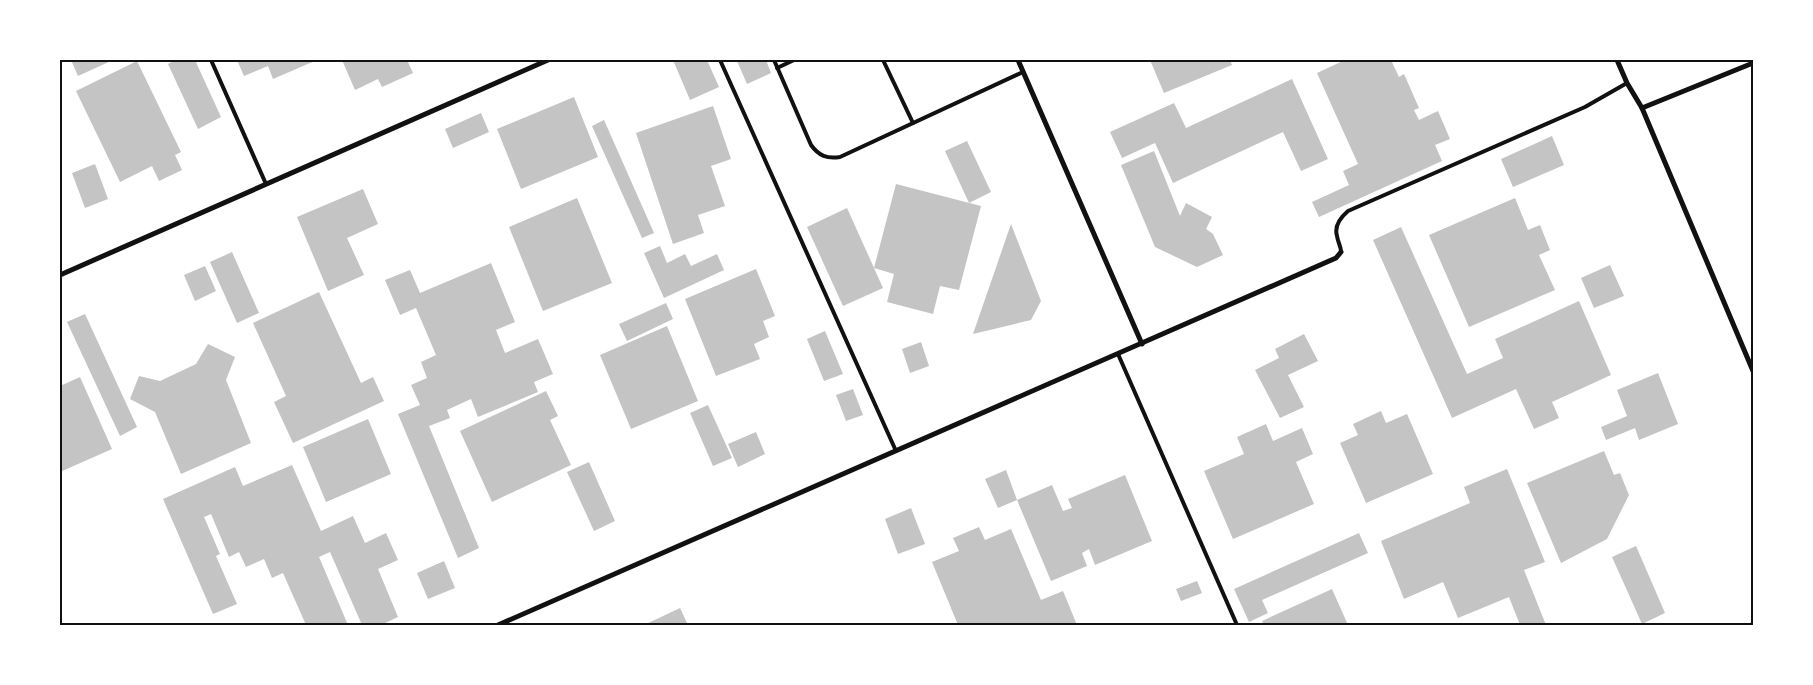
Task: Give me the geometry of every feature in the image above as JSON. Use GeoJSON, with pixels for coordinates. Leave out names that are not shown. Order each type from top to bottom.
{"type":"FeatureCollection","features":[{"type":"Feature","properties":{"kind":"street"},"geometry":{"type":"LineString","coordinates":[[60,275],[548,60]]}},
{"type":"Feature","properties":{"kind":"street"},"geometry":{"type":"LineString","coordinates":[[1018,60],[1142,344]]}},
{"type":"Feature","properties":{"kind":"street"},"geometry":{"type":"LineString","coordinates":[[1617,60],[1627,83],[1642,108],[1753,370]]}},
{"type":"Feature","properties":{"kind":"street"},"geometry":{"type":"LineString","coordinates":[[1642,108],[1753,63]]}},
{"type":"Feature","properties":{"kind":"street"},"geometry":{"type":"LineString","coordinates":[[498,625],[1142,344],[1336,258],[1341,252]]}},
{"type":"Feature","properties":{"kind":"lane"},"geometry":{"type":"LineString","coordinates":[[211,60],[266,184]]}},
{"type":"Feature","properties":{"kind":"lane"},"geometry":{"type":"LineString","coordinates":[[720,60],[896,451]]}},
{"type":"Feature","properties":{"kind":"lane"},"geometry":{"type":"LineString","coordinates":[[774,60],[811,145],[816,152],[832,158],[840,157],[1023,72]]}},
{"type":"Feature","properties":{"kind":"lane"},"geometry":{"type":"LineString","coordinates":[[777,68],[794,60]]}},
{"type":"Feature","properties":{"kind":"lane"},"geometry":{"type":"LineString","coordinates":[[883,60],[913,123]]}},
{"type":"Feature","properties":{"kind":"lane"},"geometry":{"type":"LineString","coordinates":[[1341,252],[1341,246],[1336,235],[1337,226],[1341,218],[1348,211],[1585,107],[1627,83]]}},
{"type":"Feature","properties":{"kind":"lane"},"geometry":{"type":"LineString","coordinates":[[1118,354],[1237,625]]}},
{"type":"Feature","properties":{"kind":"building"},"geometry":{"type":"Polygon","coordinates":[[[71,60],[110,60],[111,61],[78,76],[71,60]]]}},
{"type":"Feature","properties":{"kind":"building"},"geometry":{"type":"Polygon","coordinates":[[[176,60],[195,60],[221,117],[198,129],[168,64],[176,60]]]}},
{"type":"Feature","properties":{"kind":"building"},"geometry":{"type":"Polygon","coordinates":[[[237,60],[317,60],[273,79],[268,66],[244,76],[237,60]]]}},
{"type":"Feature","properties":{"kind":"building"},"geometry":{"type":"Polygon","coordinates":[[[342,60],[407,60],[413,73],[382,87],[378,79],[355,90],[342,60]]]}},
{"type":"Feature","properties":{"kind":"building"},"geometry":{"type":"Polygon","coordinates":[[[673,60],[707,60],[719,87],[690,100],[673,60]]]}},
{"type":"Feature","properties":{"kind":"building"},"geometry":{"type":"Polygon","coordinates":[[[766,60],[771,73],[747,84],[737,61],[766,60]]]}},
{"type":"Feature","properties":{"kind":"building"},"geometry":{"type":"Polygon","coordinates":[[[1150,60],[1230,60],[1232,65],[1164,93],[1150,60]]]}},
{"type":"Feature","properties":{"kind":"building"},"geometry":{"type":"Polygon","coordinates":[[[1345,60],[1391,60],[1399,77],[1404,74],[1419,108],[1414,110],[1419,120],[1438,111],[1450,139],[1435,145],[1442,161],[1319,217],[1312,202],[1349,185],[1343,171],[1358,164],[1317,73],[1345,60]]]}},
{"type":"Feature","properties":{"kind":"building"},"geometry":{"type":"Polygon","coordinates":[[[137,61],[181,152],[175,155],[182,170],[159,181],[152,166],[120,182],[76,91],[137,61]]]}},
{"type":"Feature","properties":{"kind":"building"},"geometry":{"type":"Polygon","coordinates":[[[1292,79],[1328,159],[1301,171],[1283,132],[1173,183],[1155,143],[1122,158],[1110,132],[1174,103],[1186,128],[1292,79]]]}},
{"type":"Feature","properties":{"kind":"building"},"geometry":{"type":"Polygon","coordinates":[[[574,97],[598,157],[521,189],[497,129],[574,97]]]}},
{"type":"Feature","properties":{"kind":"building"},"geometry":{"type":"Polygon","coordinates":[[[713,106],[731,159],[711,166],[725,206],[698,215],[704,233],[673,244],[636,133],[713,106]]]}},
{"type":"Feature","properties":{"kind":"building"},"geometry":{"type":"Polygon","coordinates":[[[481,113],[489,132],[453,148],[445,129],[481,113]]]}},
{"type":"Feature","properties":{"kind":"building"},"geometry":{"type":"Polygon","coordinates":[[[604,120],[654,233],[642,238],[592,126],[604,120]]]}},
{"type":"Feature","properties":{"kind":"building"},"geometry":{"type":"Polygon","coordinates":[[[1552,136],[1564,165],[1513,187],[1501,159],[1552,136]]]}},
{"type":"Feature","properties":{"kind":"building"},"geometry":{"type":"Polygon","coordinates":[[[967,141],[991,192],[969,203],[945,151],[967,141]]]}},
{"type":"Feature","properties":{"kind":"building"},"geometry":{"type":"Polygon","coordinates":[[[1154,151],[1180,216],[1186,203],[1212,217],[1206,229],[1213,234],[1223,255],[1197,267],[1155,247],[1121,165],[1154,151]]]}},
{"type":"Feature","properties":{"kind":"building"},"geometry":{"type":"Polygon","coordinates":[[[95,164],[108,199],[85,208],[72,173],[95,164]]]}},
{"type":"Feature","properties":{"kind":"building"},"geometry":{"type":"Polygon","coordinates":[[[896,184],[981,206],[959,290],[940,286],[933,314],[887,302],[894,274],[874,268],[896,184]]]}},
{"type":"Feature","properties":{"kind":"building"},"geometry":{"type":"Polygon","coordinates":[[[363,189],[378,224],[347,238],[364,275],[328,291],[297,217],[363,189]]]}},
{"type":"Feature","properties":{"kind":"building"},"geometry":{"type":"Polygon","coordinates":[[[577,198],[612,283],[543,311],[509,227],[577,198]]]}},
{"type":"Feature","properties":{"kind":"building"},"geometry":{"type":"Polygon","coordinates":[[[1515,198],[1528,230],[1540,225],[1550,250],[1539,255],[1555,290],[1469,327],[1429,235],[1515,198]]]}},
{"type":"Feature","properties":{"kind":"building"},"geometry":{"type":"Polygon","coordinates":[[[847,208],[883,288],[843,306],[807,227],[847,208]]]}},
{"type":"Feature","properties":{"kind":"building"},"geometry":{"type":"Polygon","coordinates":[[[1011,224],[1041,301],[1031,320],[973,334],[1011,224]]]}},
{"type":"Feature","properties":{"kind":"building"},"geometry":{"type":"Polygon","coordinates":[[[1401,227],[1467,374],[1503,358],[1495,339],[1579,301],[1611,375],[1552,402],[1559,418],[1534,429],[1516,389],[1452,418],[1373,240],[1401,227]]]}},
{"type":"Feature","properties":{"kind":"building"},"geometry":{"type":"Polygon","coordinates":[[[660,246],[667,263],[685,254],[691,266],[717,254],[724,270],[664,298],[644,253],[660,246]]]}},
{"type":"Feature","properties":{"kind":"building"},"geometry":{"type":"Polygon","coordinates":[[[232,252],[259,313],[237,323],[210,262],[232,252]]]}},
{"type":"Feature","properties":{"kind":"building"},"geometry":{"type":"Polygon","coordinates":[[[491,263],[515,322],[496,330],[505,353],[538,339],[553,374],[534,382],[538,392],[478,417],[471,399],[447,410],[450,418],[429,426],[479,548],[458,558],[398,414],[420,405],[411,385],[427,378],[421,362],[436,355],[416,308],[400,315],[385,280],[410,270],[420,293],[491,263]]]}},
{"type":"Feature","properties":{"kind":"building"},"geometry":{"type":"Polygon","coordinates":[[[1610,265],[1624,296],[1594,308],[1581,278],[1610,265]]]}},
{"type":"Feature","properties":{"kind":"building"},"geometry":{"type":"Polygon","coordinates":[[[205,266],[216,291],[195,301],[184,275],[205,266]]]}},
{"type":"Feature","properties":{"kind":"building"},"geometry":{"type":"Polygon","coordinates":[[[756,269],[775,316],[763,321],[769,337],[754,344],[760,359],[716,376],[685,299],[756,269]]]}},
{"type":"Feature","properties":{"kind":"building"},"geometry":{"type":"Polygon","coordinates":[[[319,292],[361,383],[373,377],[384,401],[293,443],[274,402],[286,396],[253,323],[319,292]]]}},
{"type":"Feature","properties":{"kind":"building"},"geometry":{"type":"Polygon","coordinates":[[[666,303],[673,319],[627,341],[619,324],[666,303]]]}},
{"type":"Feature","properties":{"kind":"building"},"geometry":{"type":"Polygon","coordinates":[[[85,314],[137,427],[120,436],[67,322],[85,314]]]}},
{"type":"Feature","properties":{"kind":"building"},"geometry":{"type":"Polygon","coordinates":[[[667,326],[698,401],[631,429],[600,355],[667,326]]]}},
{"type":"Feature","properties":{"kind":"building"},"geometry":{"type":"Polygon","coordinates":[[[825,331],[843,374],[824,381],[807,339],[825,331]]]}},
{"type":"Feature","properties":{"kind":"building"},"geometry":{"type":"Polygon","coordinates":[[[1304,334],[1318,361],[1288,375],[1304,407],[1280,418],[1255,370],[1279,358],[1275,349],[1304,334]]]}},
{"type":"Feature","properties":{"kind":"building"},"geometry":{"type":"Polygon","coordinates":[[[921,342],[929,366],[910,373],[902,349],[921,342]]]}},
{"type":"Feature","properties":{"kind":"building"},"geometry":{"type":"Polygon","coordinates":[[[208,344],[235,357],[226,380],[251,443],[181,474],[155,412],[130,399],[139,376],[160,381],[196,364],[208,344]]]}},
{"type":"Feature","properties":{"kind":"building"},"geometry":{"type":"Polygon","coordinates":[[[1658,373],[1678,424],[1639,440],[1635,428],[1606,440],[1601,427],[1627,416],[1617,390],[1658,373]]]}},
{"type":"Feature","properties":{"kind":"building"},"geometry":{"type":"Polygon","coordinates":[[[80,377],[112,449],[60,472],[60,386],[80,377]]]}},
{"type":"Feature","properties":{"kind":"building"},"geometry":{"type":"Polygon","coordinates":[[[853,389],[863,415],[846,421],[836,395],[853,389]]]}},
{"type":"Feature","properties":{"kind":"building"},"geometry":{"type":"Polygon","coordinates":[[[546,391],[558,416],[550,420],[571,465],[492,502],[460,431],[546,391]]]}},
{"type":"Feature","properties":{"kind":"building"},"geometry":{"type":"Polygon","coordinates":[[[708,405],[732,458],[713,466],[690,413],[708,405]]]}},
{"type":"Feature","properties":{"kind":"building"},"geometry":{"type":"Polygon","coordinates":[[[1381,411],[1386,423],[1407,414],[1433,474],[1366,503],[1340,443],[1358,435],[1353,424],[1381,411]]]}},
{"type":"Feature","properties":{"kind":"building"},"geometry":{"type":"Polygon","coordinates":[[[368,419],[391,474],[326,502],[303,447],[368,419]]]}},
{"type":"Feature","properties":{"kind":"building"},"geometry":{"type":"Polygon","coordinates":[[[1266,424],[1273,441],[1302,428],[1313,454],[1296,462],[1314,504],[1233,539],[1204,471],[1244,454],[1237,437],[1266,424]]]}},
{"type":"Feature","properties":{"kind":"building"},"geometry":{"type":"Polygon","coordinates":[[[756,432],[765,454],[738,467],[728,444],[756,432]]]}},
{"type":"Feature","properties":{"kind":"building"},"geometry":{"type":"Polygon","coordinates":[[[1604,451],[1614,475],[1620,473],[1629,495],[1607,539],[1561,563],[1527,483],[1604,451]]]}},
{"type":"Feature","properties":{"kind":"building"},"geometry":{"type":"Polygon","coordinates":[[[589,462],[615,521],[594,531],[567,472],[589,462]]]}},
{"type":"Feature","properties":{"kind":"building"},"geometry":{"type":"Polygon","coordinates":[[[292,465],[321,531],[353,516],[365,543],[386,533],[398,560],[378,569],[398,617],[381,625],[362,625],[330,552],[319,557],[348,625],[306,625],[283,573],[272,578],[264,559],[246,567],[239,552],[229,557],[211,514],[204,517],[220,554],[216,556],[237,604],[213,614],[163,499],[235,467],[243,486],[292,465]]]}},
{"type":"Feature","properties":{"kind":"building"},"geometry":{"type":"Polygon","coordinates":[[[1507,469],[1545,562],[1524,570],[1546,625],[1520,625],[1509,597],[1458,618],[1443,582],[1404,599],[1381,541],[1470,503],[1464,487],[1507,469]]]}},
{"type":"Feature","properties":{"kind":"building"},"geometry":{"type":"Polygon","coordinates":[[[1006,470],[1017,500],[998,508],[985,479],[1006,470]]]}},
{"type":"Feature","properties":{"kind":"building"},"geometry":{"type":"Polygon","coordinates":[[[1125,475],[1152,541],[1095,565],[1089,549],[1082,553],[1087,566],[1051,581],[1017,500],[1052,485],[1063,511],[1072,508],[1068,499],[1125,475]]]}},
{"type":"Feature","properties":{"kind":"building"},"geometry":{"type":"Polygon","coordinates":[[[911,508],[925,544],[898,554],[885,519],[911,508]]]}},
{"type":"Feature","properties":{"kind":"building"},"geometry":{"type":"Polygon","coordinates":[[[979,527],[985,540],[1011,529],[1041,600],[1063,591],[1077,625],[958,625],[932,562],[959,551],[953,538],[979,527]]]}},
{"type":"Feature","properties":{"kind":"building"},"geometry":{"type":"Polygon","coordinates":[[[1359,533],[1368,553],[1262,600],[1268,613],[1249,622],[1234,589],[1359,533]]]}},
{"type":"Feature","properties":{"kind":"building"},"geometry":{"type":"Polygon","coordinates":[[[1636,546],[1665,613],[1642,624],[1612,557],[1636,546]]]}},
{"type":"Feature","properties":{"kind":"building"},"geometry":{"type":"Polygon","coordinates":[[[444,561],[455,588],[428,599],[417,573],[444,561]]]}},
{"type":"Feature","properties":{"kind":"building"},"geometry":{"type":"Polygon","coordinates":[[[1197,581],[1202,593],[1181,601],[1176,589],[1197,581]]]}},
{"type":"Feature","properties":{"kind":"building"},"geometry":{"type":"Polygon","coordinates":[[[1332,589],[1348,625],[1264,625],[1262,621],[1332,589]]]}},
{"type":"Feature","properties":{"kind":"building"},"geometry":{"type":"Polygon","coordinates":[[[680,608],[688,625],[644,625],[680,608]]]}}]}
